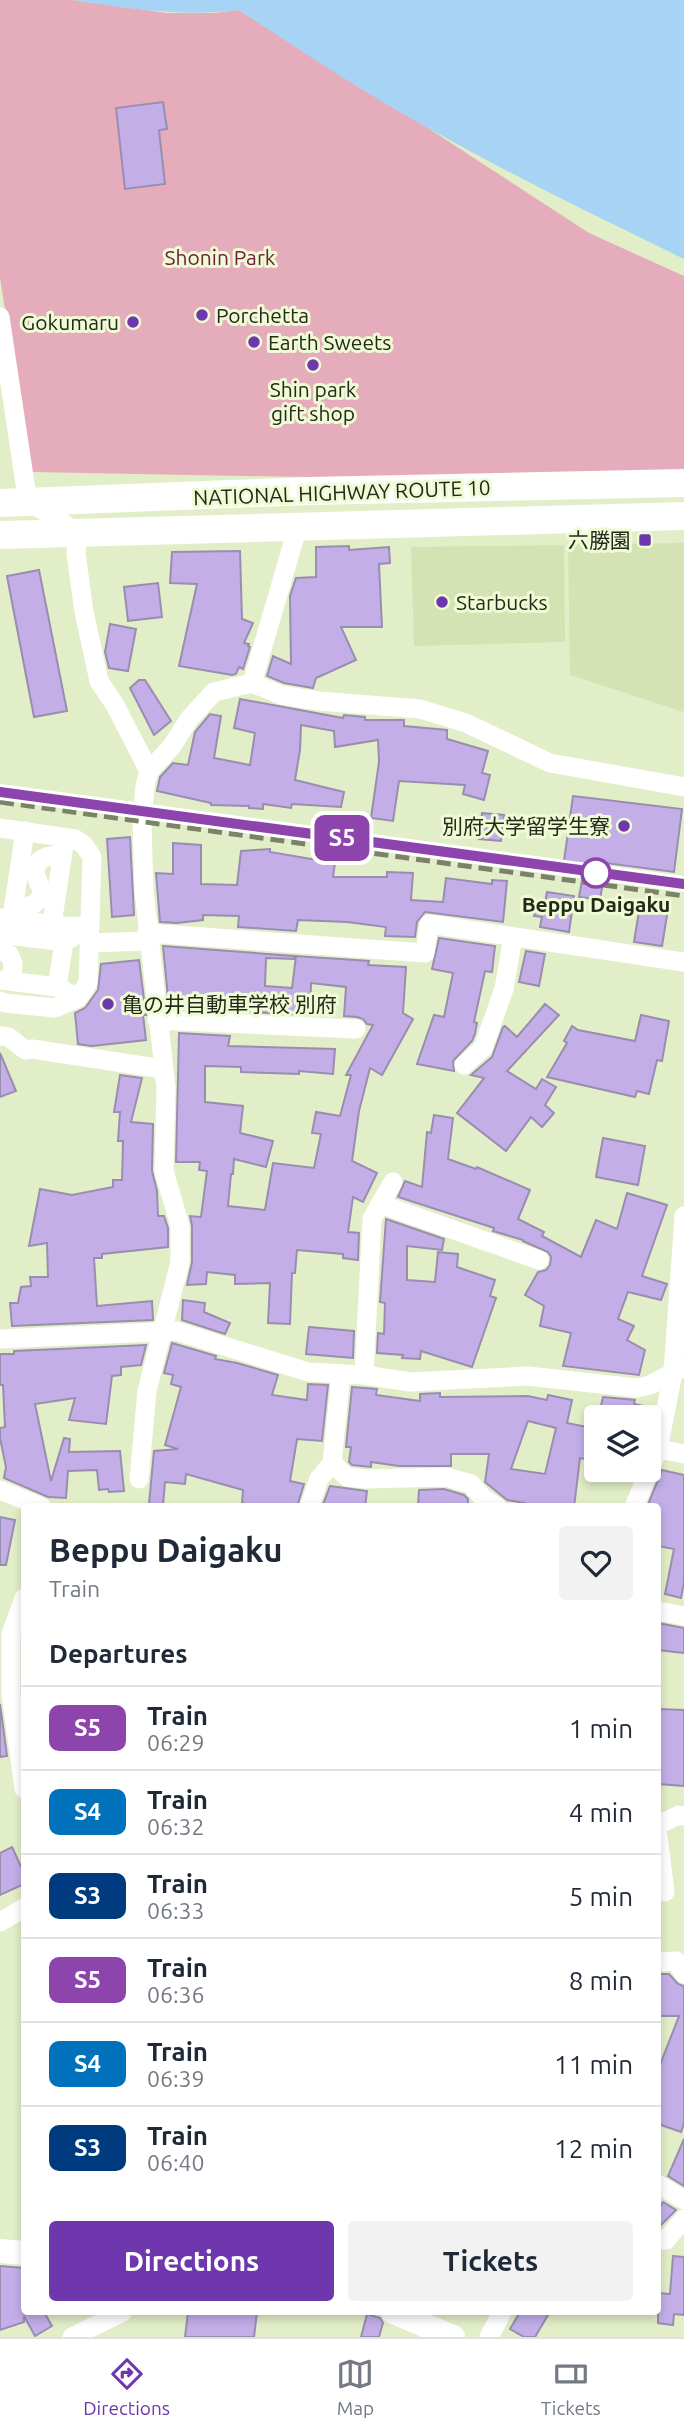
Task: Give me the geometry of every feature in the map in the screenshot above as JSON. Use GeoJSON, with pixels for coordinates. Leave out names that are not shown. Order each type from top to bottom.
{"type":"FeatureCollection","features":[{"type":"Feature","properties":{"kind":"highway","name":"NATIONAL HIGHWAY ROUTE 10"},"geometry":{"type":"LineString","coordinates":[[0,503],[309,491],[684,483]]}},
{"type":"Feature","properties":{"kind":"highway","name":"NATIONAL HIGHWAY ROUTE 10"},"geometry":{"type":"LineString","coordinates":[[0,535],[684,516]]}},
{"type":"Feature","properties":{"kind":"main road"},"geometry":{"type":"LineString","coordinates":[[0,2251],[21,2253]]}},
{"type":"Feature","properties":{"kind":"main road"},"geometry":{"type":"LineString","coordinates":[[400,2315],[453,2337]]}},
{"type":"Feature","properties":{"kind":"street"},"geometry":{"type":"LineString","coordinates":[[0,317],[26,490],[30,502],[78,533],[76,553],[84,612],[99,681],[115,705],[149,771]]}},
{"type":"Feature","properties":{"kind":"street"},"geometry":{"type":"LineString","coordinates":[[253,683],[298,526]]}},
{"type":"Feature","properties":{"kind":"street"},"geometry":{"type":"LineString","coordinates":[[139,1479],[147,1391],[180,1262],[180,1226],[164,1171],[166,1087],[147,937],[142,822],[149,771],[172,746],[189,719],[214,692],[253,683],[281,695],[319,701],[421,709],[466,723],[550,763],[684,787]]}},
{"type":"Feature","properties":{"kind":"street"},"geometry":{"type":"LineString","coordinates":[[0,828],[25,831],[64,846]]}},
{"type":"Feature","properties":{"kind":"street"},"geometry":{"type":"LineString","coordinates":[[6,919],[25,831]]}},
{"type":"Feature","properties":{"kind":"street"},"geometry":{"type":"LineString","coordinates":[[0,1001],[55,1008],[78,998],[88,983],[92,857],[84,845],[75,839],[44,856],[35,873],[43,893],[34,905],[6,919]]}},
{"type":"Feature","properties":{"kind":"street"},"geometry":{"type":"LineString","coordinates":[[52,925],[64,846]]}},
{"type":"Feature","properties":{"kind":"street"},"geometry":{"type":"LineString","coordinates":[[6,919],[64,942],[90,935]]}},
{"type":"Feature","properties":{"kind":"street"},"geometry":{"type":"LineString","coordinates":[[6,919],[52,925],[90,935],[425,953],[429,925],[684,962]]}},
{"type":"Feature","properties":{"kind":"street"},"geometry":{"type":"LineString","coordinates":[[464,1065],[483,1048],[503,989],[513,937]]}},
{"type":"Feature","properties":{"kind":"street"},"geometry":{"type":"LineString","coordinates":[[57,987],[64,942]]}},
{"type":"Feature","properties":{"kind":"street"},"geometry":{"type":"LineString","coordinates":[[0,951],[9,954],[13,963],[6,980],[57,987],[78,998]]}},
{"type":"Feature","properties":{"kind":"street"},"geometry":{"type":"LineString","coordinates":[[157,1020],[356,1029]]}},
{"type":"Feature","properties":{"kind":"street"},"geometry":{"type":"LineString","coordinates":[[0,1036],[9,1037],[25,1050],[163,1069]]}},
{"type":"Feature","properties":{"kind":"street"},"geometry":{"type":"LineString","coordinates":[[364,1375],[372,1219],[393,1182]]}},
{"type":"Feature","properties":{"kind":"street"},"geometry":{"type":"LineString","coordinates":[[380,1204],[539,1260]]}},
{"type":"Feature","properties":{"kind":"street"},"geometry":{"type":"LineString","coordinates":[[661,1438],[679,1370],[684,1216]]}},
{"type":"Feature","properties":{"kind":"street"},"geometry":{"type":"LineString","coordinates":[[0,1339],[176,1331],[308,1372],[410,1381],[528,1376],[637,1388],[650,1385],[679,1370]]}},
{"type":"Feature","properties":{"kind":"street"},"geometry":{"type":"LineString","coordinates":[[310,1503],[319,1479],[332,1463],[341,1374]]}},
{"type":"Feature","properties":{"kind":"street"},"geometry":{"type":"LineString","coordinates":[[661,1450],[684,1454]]}},
{"type":"Feature","properties":{"kind":"street"},"geometry":{"type":"LineString","coordinates":[[332,1463],[347,1477],[446,1478],[471,1484],[487,1503]]}},
{"type":"Feature","properties":{"kind":"street"},"geometry":{"type":"LineString","coordinates":[[636,1503],[644,1482]]}},
{"type":"Feature","properties":{"kind":"street"},"geometry":{"type":"LineString","coordinates":[[0,1490],[32,1503]]}},
{"type":"Feature","properties":{"kind":"street"},"geometry":{"type":"LineString","coordinates":[[21,1606],[11,1634],[11,1693],[21,1768]]}},
{"type":"Feature","properties":{"kind":"street"},"geometry":{"type":"LineString","coordinates":[[661,1612],[684,1616]]}},
{"type":"Feature","properties":{"kind":"street"},"geometry":{"type":"LineString","coordinates":[[661,1824],[679,1815],[684,1816]]}},
{"type":"Feature","properties":{"kind":"street"},"geometry":{"type":"LineString","coordinates":[[661,1860],[665,1892]]}},
{"type":"Feature","properties":{"kind":"street"},"geometry":{"type":"LineString","coordinates":[[0,1922],[21,1910]]}},
{"type":"Feature","properties":{"kind":"street"},"geometry":{"type":"LineString","coordinates":[[661,1962],[676,1961],[684,1974]]}},
{"type":"Feature","properties":{"kind":"street"},"geometry":{"type":"LineString","coordinates":[[661,2187],[684,2200]]}},
{"type":"Feature","properties":{"kind":"street"},"geometry":{"type":"LineString","coordinates":[[661,2240],[666,2240],[684,2219]]}},
{"type":"Feature","properties":{"kind":"street"},"geometry":{"type":"LineString","coordinates":[[72,2337],[117,2315]]}},
{"type":"Feature","properties":{"kind":"street"},"geometry":{"type":"LineString","coordinates":[[489,2337],[500,2315]]}},
{"type":"Feature","properties":{"kind":"shaded area"},"geometry":{"type":"Polygon","coordinates":[[[684,543],[684,712],[570,675],[568,544],[684,543]]]}},
{"type":"Feature","properties":{"kind":"shaded area"},"geometry":{"type":"Polygon","coordinates":[[[564,545],[565,642],[414,646],[411,547],[564,545]]]}},
{"type":"Feature","properties":{"kind":"green space","name":"Shonin Park"},"geometry":{"type":"Polygon","coordinates":[[[0,0],[73,0],[167,13],[239,10],[589,233],[684,276],[684,484],[31,472],[0,278],[0,0]]]}},
{"type":"Feature","properties":{"kind":"water"},"geometry":{"type":"Polygon","coordinates":[[[73,0],[684,0],[684,259],[523,179],[428,128],[356,86],[239,10],[177,12],[73,0]]]}},
{"type":"Feature","properties":{"kind":"building"},"geometry":{"type":"Polygon","coordinates":[[[163,102],[167,129],[159,130],[165,184],[125,189],[116,108],[163,102]]]}},
{"type":"Feature","properties":{"kind":"building"},"geometry":{"type":"Polygon","coordinates":[[[349,546],[349,550],[389,547],[390,563],[379,564],[382,627],[341,627],[356,660],[316,678],[313,688],[284,683],[267,676],[273,656],[291,664],[290,596],[296,578],[316,577],[316,547],[349,546]]]}},
{"type":"Feature","properties":{"kind":"building"},"geometry":{"type":"Polygon","coordinates":[[[240,551],[242,619],[253,623],[244,643],[250,647],[243,669],[239,667],[236,674],[232,675],[179,666],[197,584],[170,583],[172,552],[240,551]]]}},
{"type":"Feature","properties":{"kind":"building"},"geometry":{"type":"Polygon","coordinates":[[[39,570],[67,711],[34,717],[7,576],[39,570]]]}},
{"type":"Feature","properties":{"kind":"building"},"geometry":{"type":"Polygon","coordinates":[[[158,583],[162,617],[128,621],[124,587],[158,583]]]}},
{"type":"Feature","properties":{"kind":"building"},"geometry":{"type":"Polygon","coordinates":[[[110,624],[136,629],[128,671],[109,668],[105,652],[110,624]]]}},
{"type":"Feature","properties":{"kind":"building"},"geometry":{"type":"Polygon","coordinates":[[[139,680],[145,680],[171,721],[154,735],[130,688],[139,680]]]}},
{"type":"Feature","properties":{"kind":"building"},"geometry":{"type":"Polygon","coordinates":[[[240,699],[343,718],[344,715],[365,717],[365,720],[404,720],[404,726],[447,730],[447,739],[488,751],[482,773],[490,775],[484,800],[463,794],[465,785],[399,781],[393,821],[371,818],[379,762],[378,740],[335,747],[334,731],[301,725],[295,780],[344,792],[341,807],[292,804],[291,808],[263,804],[263,809],[211,805],[157,791],[160,777],[173,763],[188,765],[195,732],[210,714],[221,716],[214,758],[250,765],[255,733],[234,728],[240,699]]]}},
{"type":"Feature","properties":{"kind":"building","name":"別府大学留学生寮"},"geometry":{"type":"Polygon","coordinates":[[[573,796],[682,809],[674,872],[606,863],[600,900],[579,897],[585,864],[564,861],[573,796]]]}},
{"type":"Feature","properties":{"kind":"building"},"geometry":{"type":"Polygon","coordinates":[[[482,813],[504,815],[501,841],[479,839],[482,813]]]}},
{"type":"Feature","properties":{"kind":"building"},"geometry":{"type":"Polygon","coordinates":[[[130,837],[134,915],[112,917],[107,839],[130,837]]]}},
{"type":"Feature","properties":{"kind":"building"},"geometry":{"type":"Polygon","coordinates":[[[173,843],[201,845],[201,884],[237,885],[241,851],[270,849],[270,852],[335,863],[333,877],[387,877],[387,872],[413,873],[411,900],[443,902],[446,878],[492,884],[492,880],[507,881],[503,922],[425,912],[417,922],[415,937],[385,936],[386,927],[347,922],[298,920],[296,931],[238,927],[239,916],[203,915],[203,920],[160,922],[156,873],[173,874],[173,843]]]}},
{"type":"Feature","properties":{"kind":"building"},"geometry":{"type":"Polygon","coordinates":[[[547,892],[574,896],[569,932],[540,927],[542,917],[534,916],[537,901],[545,902],[547,892]]]}},
{"type":"Feature","properties":{"kind":"building"},"geometry":{"type":"Polygon","coordinates":[[[640,905],[668,909],[662,946],[634,942],[640,905]]]}},
{"type":"Feature","properties":{"kind":"building"},"geometry":{"type":"Polygon","coordinates":[[[439,938],[495,946],[492,972],[485,971],[474,1022],[477,1023],[475,1034],[453,1061],[454,1071],[417,1064],[434,1015],[444,1017],[453,973],[432,969],[439,938]]]}},
{"type":"Feature","properties":{"kind":"building"},"geometry":{"type":"Polygon","coordinates":[[[163,946],[294,956],[294,959],[266,958],[265,986],[292,988],[296,956],[369,961],[368,965],[406,967],[403,1013],[413,1019],[382,1075],[370,1068],[359,1111],[352,1161],[377,1173],[363,1202],[353,1197],[348,1232],[359,1233],[358,1260],[343,1258],[343,1254],[297,1250],[295,1273],[292,1273],[290,1324],[268,1323],[270,1283],[235,1284],[235,1275],[207,1272],[206,1284],[187,1285],[192,1262],[190,1216],[201,1217],[207,1171],[199,1170],[200,1162],[176,1162],[179,1033],[230,1036],[228,1046],[335,1049],[333,1074],[299,1071],[299,1074],[241,1072],[241,1067],[205,1066],[205,1102],[243,1106],[240,1133],[273,1141],[266,1167],[234,1159],[231,1174],[228,1206],[265,1210],[273,1163],[314,1168],[321,1134],[312,1133],[316,1112],[340,1116],[351,1075],[346,1075],[373,1025],[357,1017],[344,1016],[346,987],[311,983],[310,1015],[169,1008],[163,946]]]}},
{"type":"Feature","properties":{"kind":"building"},"geometry":{"type":"Polygon","coordinates":[[[526,951],[545,954],[539,986],[519,982],[526,951]]]}},
{"type":"Feature","properties":{"kind":"building","name":"亀の井自動車学校 別府"},"geometry":{"type":"Polygon","coordinates":[[[139,960],[146,1015],[143,1015],[146,1040],[92,1046],[78,1044],[75,1013],[85,1008],[98,990],[101,964],[139,960]]]}},
{"type":"Feature","properties":{"kind":"building"},"geometry":{"type":"Polygon","coordinates":[[[545,1004],[559,1015],[507,1071],[536,1089],[542,1079],[556,1087],[545,1105],[554,1113],[542,1127],[531,1117],[506,1151],[457,1113],[484,1078],[471,1075],[492,1057],[503,1027],[517,1037],[545,1004]]]}},
{"type":"Feature","properties":{"kind":"building"},"geometry":{"type":"Polygon","coordinates":[[[641,1015],[669,1021],[662,1061],[657,1060],[649,1094],[637,1091],[635,1097],[547,1077],[567,1043],[564,1041],[572,1026],[578,1030],[635,1041],[641,1015]]]}},
{"type":"Feature","properties":{"kind":"building"},"geometry":{"type":"Polygon","coordinates":[[[0,1053],[16,1091],[0,1097],[0,1053]]]}},
{"type":"Feature","properties":{"kind":"building"},"geometry":{"type":"Polygon","coordinates":[[[120,1075],[142,1078],[131,1122],[153,1124],[152,1171],[157,1191],[158,1216],[164,1216],[168,1228],[168,1247],[102,1254],[102,1258],[94,1258],[97,1306],[152,1301],[153,1320],[12,1326],[10,1303],[18,1303],[21,1287],[31,1286],[30,1277],[48,1277],[47,1243],[29,1246],[40,1189],[72,1195],[113,1187],[113,1180],[122,1180],[123,1141],[118,1141],[120,1112],[114,1112],[120,1075]]]}},
{"type":"Feature","properties":{"kind":"building"},"geometry":{"type":"Polygon","coordinates":[[[434,1115],[453,1118],[448,1159],[476,1169],[477,1167],[530,1190],[518,1219],[544,1232],[542,1236],[581,1257],[596,1220],[617,1229],[627,1193],[667,1205],[642,1276],[667,1284],[661,1300],[628,1292],[618,1319],[634,1326],[627,1340],[645,1350],[639,1375],[563,1366],[571,1333],[540,1326],[544,1306],[525,1295],[538,1272],[546,1270],[550,1265],[551,1257],[548,1252],[523,1240],[493,1231],[494,1228],[398,1197],[405,1181],[422,1187],[427,1132],[431,1133],[434,1115]]]}},
{"type":"Feature","properties":{"kind":"building"},"geometry":{"type":"Polygon","coordinates":[[[603,1138],[645,1146],[638,1185],[596,1177],[603,1138]]]}},
{"type":"Feature","properties":{"kind":"building"},"geometry":{"type":"Polygon","coordinates":[[[386,1219],[444,1239],[442,1250],[407,1246],[407,1280],[435,1282],[438,1252],[458,1254],[457,1267],[495,1280],[490,1296],[496,1298],[472,1367],[421,1351],[420,1359],[377,1353],[378,1333],[384,1334],[385,1303],[380,1302],[386,1219]]]}},
{"type":"Feature","properties":{"kind":"building"},"geometry":{"type":"Polygon","coordinates":[[[183,1300],[205,1303],[204,1312],[230,1323],[225,1334],[182,1320],[183,1300]]]}},
{"type":"Feature","properties":{"kind":"building"},"geometry":{"type":"Polygon","coordinates":[[[309,1327],[354,1331],[353,1358],[306,1354],[309,1327]]]}},
{"type":"Feature","properties":{"kind":"building"},"geometry":{"type":"Polygon","coordinates":[[[172,1343],[216,1356],[215,1359],[278,1375],[272,1395],[307,1400],[308,1384],[328,1385],[322,1441],[297,1439],[290,1481],[304,1484],[298,1503],[242,1503],[243,1490],[186,1474],[185,1484],[165,1482],[163,1503],[149,1503],[154,1451],[178,1449],[165,1445],[181,1387],[171,1384],[173,1375],[164,1373],[172,1343]]]}},
{"type":"Feature","properties":{"kind":"building"},"geometry":{"type":"Polygon","coordinates":[[[146,1345],[141,1365],[121,1367],[121,1375],[112,1376],[106,1424],[69,1420],[75,1398],[35,1404],[51,1481],[64,1438],[70,1439],[69,1452],[120,1451],[124,1491],[99,1490],[97,1470],[68,1471],[66,1498],[48,1497],[4,1478],[6,1467],[0,1438],[0,1428],[5,1427],[3,1385],[0,1385],[0,1354],[14,1354],[14,1351],[146,1345]]]}},
{"type":"Feature","properties":{"kind":"building"},"geometry":{"type":"Polygon","coordinates":[[[352,1387],[377,1389],[376,1395],[420,1401],[420,1394],[440,1393],[440,1397],[528,1396],[547,1400],[548,1395],[572,1400],[567,1423],[584,1426],[584,1459],[580,1458],[574,1503],[525,1503],[507,1500],[485,1482],[489,1454],[451,1454],[451,1466],[399,1466],[371,1462],[371,1467],[352,1465],[349,1462],[351,1447],[346,1447],[352,1387]],[[528,1421],[511,1469],[545,1474],[556,1428],[528,1421]]]}},
{"type":"Feature","properties":{"kind":"building"},"geometry":{"type":"Polygon","coordinates":[[[603,1397],[635,1400],[634,1404],[639,1405],[601,1405],[603,1397]]]}},
{"type":"Feature","properties":{"kind":"building"},"geometry":{"type":"Polygon","coordinates":[[[662,1470],[684,1475],[684,1582],[681,1598],[665,1594],[674,1549],[661,1547],[661,1503],[649,1503],[657,1482],[661,1482],[662,1470]]]}},
{"type":"Feature","properties":{"kind":"building"},"geometry":{"type":"Polygon","coordinates":[[[330,1486],[367,1491],[366,1503],[324,1503],[330,1486]]]}},
{"type":"Feature","properties":{"kind":"building"},"geometry":{"type":"Polygon","coordinates":[[[444,1489],[464,1495],[468,1503],[418,1503],[419,1490],[444,1489]]]}},
{"type":"Feature","properties":{"kind":"building"},"geometry":{"type":"Polygon","coordinates":[[[0,1517],[15,1520],[6,1565],[0,1565],[0,1517]]]}},
{"type":"Feature","properties":{"kind":"building"},"geometry":{"type":"Polygon","coordinates":[[[661,1624],[684,1628],[684,1653],[661,1650],[661,1624]]]}},
{"type":"Feature","properties":{"kind":"building"},"geometry":{"type":"Polygon","coordinates":[[[0,1704],[7,1756],[0,1757],[0,1704]]]}},
{"type":"Feature","properties":{"kind":"building"},"geometry":{"type":"Polygon","coordinates":[[[661,1709],[684,1710],[684,1786],[661,1784],[661,1709]]]}},
{"type":"Feature","properties":{"kind":"building"},"geometry":{"type":"Polygon","coordinates":[[[12,1847],[21,1866],[21,1885],[0,1895],[0,1853],[12,1847]]]}},
{"type":"Feature","properties":{"kind":"building"},"geometry":{"type":"Polygon","coordinates":[[[661,1974],[669,1974],[678,1984],[684,1986],[684,2123],[681,2132],[661,2125],[661,2062],[679,2016],[661,2016],[661,1974]]]}},
{"type":"Feature","properties":{"kind":"building"},"geometry":{"type":"Polygon","coordinates":[[[684,2139],[684,2186],[668,2176],[684,2139]]]}},
{"type":"Feature","properties":{"kind":"building"},"geometry":{"type":"Polygon","coordinates":[[[663,2202],[676,2210],[661,2225],[663,2202]]]}},
{"type":"Feature","properties":{"kind":"building"},"geometry":{"type":"Polygon","coordinates":[[[673,2256],[684,2257],[684,2315],[674,2314],[673,2325],[658,2323],[658,2315],[661,2315],[661,2293],[670,2294],[673,2256]]]}},
{"type":"Feature","properties":{"kind":"building"},"geometry":{"type":"Polygon","coordinates":[[[0,2266],[21,2268],[21,2315],[46,2315],[52,2326],[35,2336],[24,2316],[24,2322],[0,2330],[0,2266]]]}},
{"type":"Feature","properties":{"kind":"building"},"geometry":{"type":"Polygon","coordinates":[[[188,2315],[257,2315],[254,2337],[185,2337],[188,2315]]]}},
{"type":"Feature","properties":{"kind":"building"},"geometry":{"type":"Polygon","coordinates":[[[367,2315],[380,2318],[383,2323],[379,2337],[361,2337],[367,2315]]]}},
{"type":"Feature","properties":{"kind":"building"},"geometry":{"type":"Polygon","coordinates":[[[518,2315],[548,2315],[535,2337],[524,2337],[510,2329],[518,2315]]]}},
{"type":"Feature","properties":{"kind":"railway"},"geometry":{"type":"LineString","coordinates":[[0,792],[291,831]]}},
{"type":"Feature","properties":{"kind":"railway"},"geometry":{"type":"LineString","coordinates":[[0,802],[684,896]]}},
{"type":"Feature","properties":{"kind":"railway"},"geometry":{"type":"LineString","coordinates":[[492,859],[684,884]]}},
{"type":"Feature","properties":{"kind":"train","name":"S5"},"geometry":{"type":"LineString","coordinates":[[0,792],[684,884]]}},
{"type":"Feature","properties":{"kind":"place","name":"Porchetta"},"geometry":{"type":"Point","coordinates":[202,315]}},
{"type":"Feature","properties":{"kind":"place","name":"Gokumaru"},"geometry":{"type":"Point","coordinates":[133,322]}},
{"type":"Feature","properties":{"kind":"place","name":"Earth Sweets"},"geometry":{"type":"Point","coordinates":[254,342]}},
{"type":"Feature","properties":{"kind":"place","name":"Shin park gift shop"},"geometry":{"type":"Point","coordinates":[313,365]}},
{"type":"Feature","properties":{"kind":"place","name":"六勝園"},"geometry":{"type":"Point","coordinates":[645,540]}},
{"type":"Feature","properties":{"kind":"place","name":"Starbucks"},"geometry":{"type":"Point","coordinates":[442,602]}},
{"type":"Feature","properties":{"kind":"place","name":"別府大学留学生寮"},"geometry":{"type":"Point","coordinates":[624,826]}},
{"type":"Feature","properties":{"kind":"place","name":"Beppu Daigaku"},"geometry":{"type":"Point","coordinates":[596,873]}},
{"type":"Feature","properties":{"kind":"place","name":"亀の井自動車学校 別府"},"geometry":{"type":"Point","coordinates":[108,1004]}}]}
